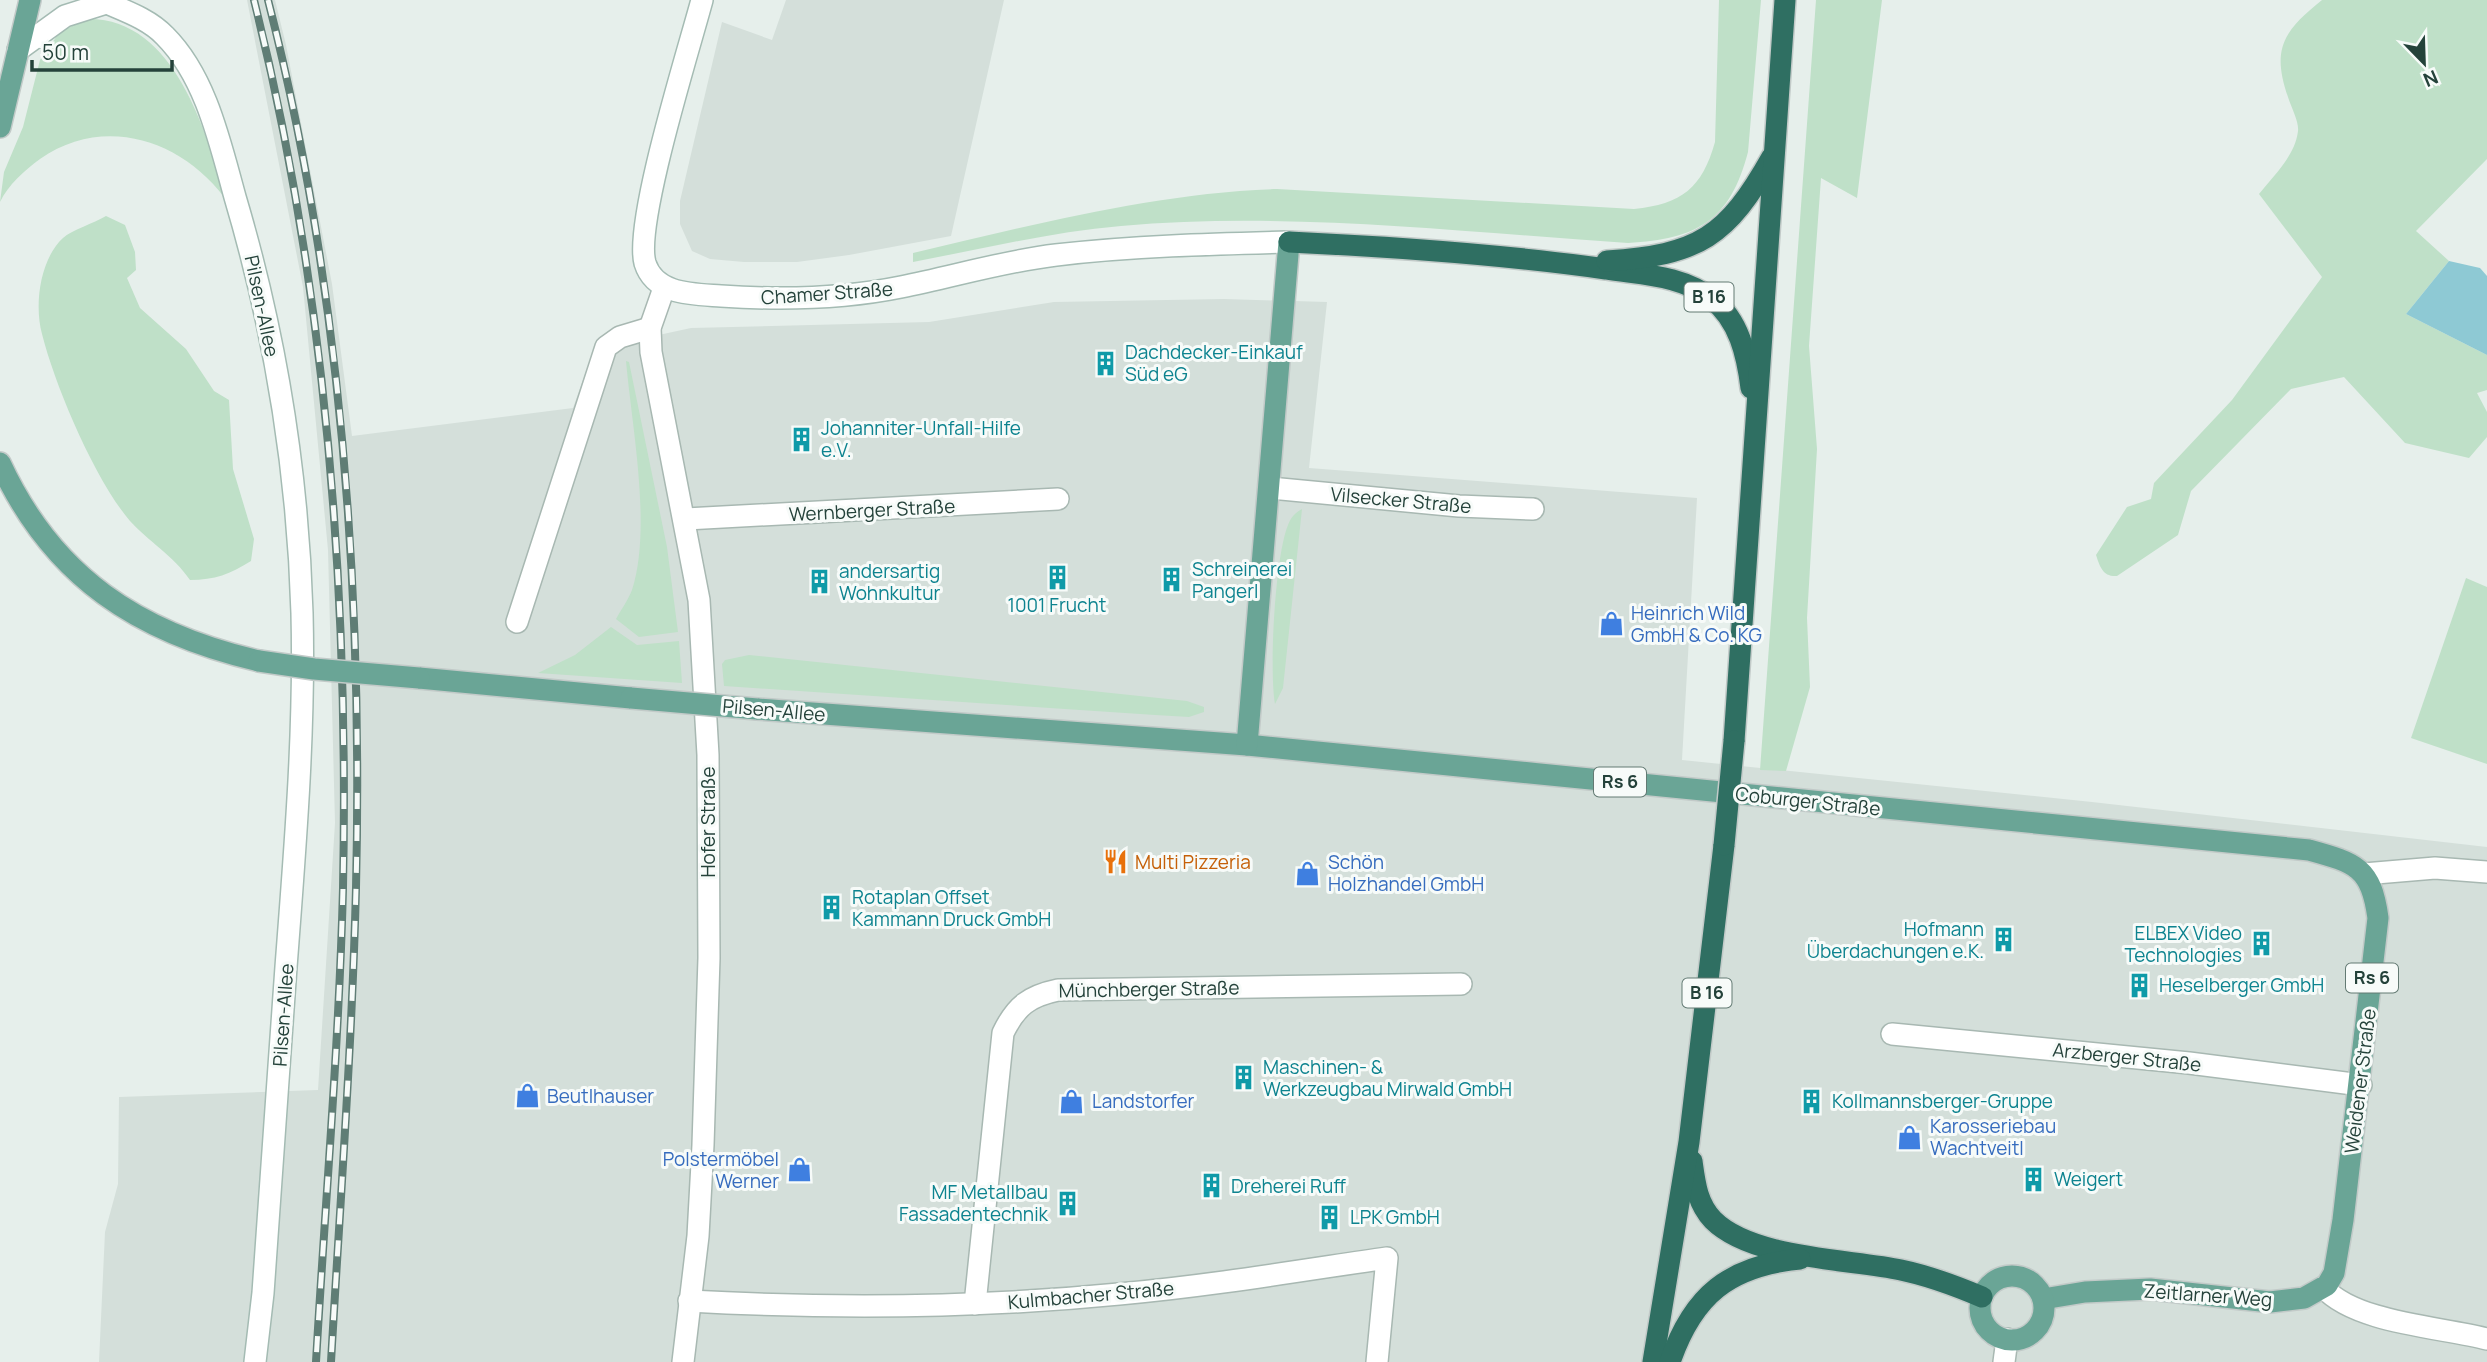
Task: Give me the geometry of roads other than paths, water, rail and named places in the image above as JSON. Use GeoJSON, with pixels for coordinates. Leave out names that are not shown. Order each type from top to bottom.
{"type":"FeatureCollection","features":[{"type":"Feature","properties":{"kind":"highway","name":"B 16"},"geometry":{"type":"LineString","coordinates":[[1653,1362],[1689,1142],[1730,793],[1785,0]]}},
{"type":"Feature","properties":{"kind":"highway","name":"B 16"},"geometry":{"type":"LineString","coordinates":[[1567,263],[1653,258],[1692,246],[1719,231],[1735,214],[1754,190],[1776,149]]}},
{"type":"Feature","properties":{"kind":"highway"},"geometry":{"type":"LineString","coordinates":[[1289,243],[1393,247],[1567,263]]}},
{"type":"Feature","properties":{"kind":"highway","name":"B 16"},"geometry":{"type":"LineString","coordinates":[[1567,263],[1671,279],[1693,287],[1726,311],[1739,336],[1748,366],[1756,432]]}},
{"type":"Feature","properties":{"kind":"highway","name":"B 16"},"geometry":{"type":"LineString","coordinates":[[1689,1142],[1695,1187],[1703,1208],[1714,1221],[1729,1233],[1753,1242],[1813,1258]]}},
{"type":"Feature","properties":{"kind":"highway"},"geometry":{"type":"LineString","coordinates":[[1670,1362],[1688,1318],[1710,1291],[1732,1277],[1760,1265],[1813,1258],[1902,1270],[1947,1282],[1982,1297]]}},
{"type":"Feature","properties":{"kind":"main road"},"geometry":{"type":"LineString","coordinates":[[0,127],[30,0]]}},
{"type":"Feature","properties":{"kind":"main road"},"geometry":{"type":"LineString","coordinates":[[1247,746],[1289,243]]}},
{"type":"Feature","properties":{"kind":"main road","name":"Pilsen-Allee"},"geometry":{"type":"LineString","coordinates":[[0,463],[33,522],[86,580],[112,601],[144,622],[198,645],[259,661],[314,669],[757,709],[1247,746]]}},
{"type":"Feature","properties":{"kind":"main road","name":"Coburger Straße"},"geometry":{"type":"LineString","coordinates":[[1247,746],[2309,850],[2344,860],[2364,874]]}},
{"type":"Feature","properties":{"kind":"main road","name":"Weidener Straße"},"geometry":{"type":"LineString","coordinates":[[2324,1288],[2334,1273],[2343,1220],[2361,1085],[2378,918],[2374,890],[2364,874]]}},
{"type":"Feature","properties":{"kind":"main road"},"geometry":{"type":"LineString","coordinates":[[2015,1276],[2033,1283],[2043,1299],[2044,1308],[2039,1325],[2025,1337],[2007,1339],[1998,1336],[1983,1322],[1980,1312],[1982,1297],[1997,1280],[2015,1276]]}},
{"type":"Feature","properties":{"kind":"main road","name":"Zeitlarner Weg"},"geometry":{"type":"LineString","coordinates":[[2043,1299],[2085,1292],[2150,1289],[2270,1302],[2304,1298],[2324,1288]]}},
{"type":"Feature","properties":{"kind":"street"},"geometry":{"type":"LineString","coordinates":[[664,288],[653,278],[645,263],[645,223],[702,0]]}},
{"type":"Feature","properties":{"kind":"street"},"geometry":{"type":"LineString","coordinates":[[18,50],[65,16],[103,1]]}},
{"type":"Feature","properties":{"kind":"street","name":"Pilsen-Allee"},"geometry":{"type":"LineString","coordinates":[[103,1],[137,16],[163,33],[194,77],[209,114],[262,298],[282,401],[292,483],[302,613],[299,787],[264,1280],[255,1362]]}},
{"type":"Feature","properties":{"kind":"street","name":"Chamer Straße"},"geometry":{"type":"LineString","coordinates":[[664,288],[746,298],[815,297],[898,288],[1055,255],[1187,245],[1289,243]]}},
{"type":"Feature","properties":{"kind":"street","name":"Hofer Straße"},"geometry":{"type":"LineString","coordinates":[[664,288],[650,328],[651,352],[686,519],[699,600],[706,702],[709,958],[698,1236],[684,1362]]}},
{"type":"Feature","properties":{"kind":"street"},"geometry":{"type":"LineString","coordinates":[[517,622],[606,347],[620,337],[650,328]]}},
{"type":"Feature","properties":{"kind":"street","name":"Vilsecker Straße"},"geometry":{"type":"LineString","coordinates":[[1270,488],[1459,506],[1533,509]]}},
{"type":"Feature","properties":{"kind":"street","name":"Wernberger Straße"},"geometry":{"type":"LineString","coordinates":[[686,519],[1058,499]]}},
{"type":"Feature","properties":{"kind":"street"},"geometry":{"type":"LineString","coordinates":[[2364,874],[2435,868],[2487,872]]}},
{"type":"Feature","properties":{"kind":"street","name":"Münchberger Straße"},"geometry":{"type":"LineString","coordinates":[[975,1304],[1003,1033],[1023,1002],[1037,994],[1058,990],[1461,984]]}},
{"type":"Feature","properties":{"kind":"street","name":"Arzberger Straße"},"geometry":{"type":"LineString","coordinates":[[1892,1034],[2189,1063],[2361,1085]]}},
{"type":"Feature","properties":{"kind":"street","name":"Kulmbacher Straße"},"geometry":{"type":"LineString","coordinates":[[689,1301],[816,1308],[975,1304],[1131,1293],[1387,1258],[1377,1362]]}},
{"type":"Feature","properties":{"kind":"street"},"geometry":{"type":"LineString","coordinates":[[2324,1288],[2380,1319],[2450,1329],[2487,1339]]}},
{"type":"Feature","properties":{"kind":"street"},"geometry":{"type":"LineString","coordinates":[[2004,1362],[2007,1339]]}},
{"type":"Feature","properties":{"kind":"water"},"geometry":{"type":"Polygon","coordinates":[[[2449,261],[2480,268],[2487,276],[2487,355],[2406,314],[2449,261]]]}},
{"type":"Feature","properties":{"kind":"railway"},"geometry":{"type":"LineString","coordinates":[[254,0],[279,109],[299,218],[315,329],[328,441],[342,664],[344,776],[341,947],[316,1362]]}},
{"type":"Feature","properties":{"kind":"railway"},"geometry":{"type":"LineString","coordinates":[[268,0],[314,219],[330,330],[351,553],[356,665],[356,888],[349,1066],[331,1362]]}},
{"type":"Feature","properties":{"kind":"place","name":"Dachdecker-Einkauf Süd eG"},"geometry":{"type":"Point","coordinates":[1105,363]}},
{"type":"Feature","properties":{"kind":"place","name":"Johanniter-Unfall-Hilfe e.V."},"geometry":{"type":"Point","coordinates":[801,439]}},
{"type":"Feature","properties":{"kind":"place","name":"1001 Frucht"},"geometry":{"type":"Point","coordinates":[1057,577]}},
{"type":"Feature","properties":{"kind":"place","name":"Schreinerei Pangerl"},"geometry":{"type":"Point","coordinates":[1172,580]}},
{"type":"Feature","properties":{"kind":"place","name":"andersartig Wohnkultur"},"geometry":{"type":"Point","coordinates":[819,582]}},
{"type":"Feature","properties":{"kind":"place","name":"Heinrich Wild GmbH & Co. KG"},"geometry":{"type":"Point","coordinates":[1611,624]}},
{"type":"Feature","properties":{"kind":"place","name":"Multi Pizzeria"},"geometry":{"type":"Point","coordinates":[1115,862]}},
{"type":"Feature","properties":{"kind":"place","name":"Schön Holzhandel GmbH"},"geometry":{"type":"Point","coordinates":[1308,873]}},
{"type":"Feature","properties":{"kind":"place","name":"Rotaplan Offset Kammann Druck GmbH"},"geometry":{"type":"Point","coordinates":[832,908]}},
{"type":"Feature","properties":{"kind":"place","name":"Hofmann Überdachungen e.K."},"geometry":{"type":"Point","coordinates":[2004,940]}},
{"type":"Feature","properties":{"kind":"place","name":"ELBEX Video Technologies"},"geometry":{"type":"Point","coordinates":[2262,944]}},
{"type":"Feature","properties":{"kind":"place","name":"Heselberger GmbH"},"geometry":{"type":"Point","coordinates":[2139,985]}},
{"type":"Feature","properties":{"kind":"place","name":"Maschinen- & Werkzeugbau Mirwald GmbH"},"geometry":{"type":"Point","coordinates":[1243,1078]}},
{"type":"Feature","properties":{"kind":"place","name":"Beutlhauser"},"geometry":{"type":"Point","coordinates":[527,1096]}},
{"type":"Feature","properties":{"kind":"place","name":"Landstorfer"},"geometry":{"type":"Point","coordinates":[1072,1101]}},
{"type":"Feature","properties":{"kind":"place","name":"Kollmannsberger-Gruppe"},"geometry":{"type":"Point","coordinates":[1812,1101]}},
{"type":"Feature","properties":{"kind":"place","name":"Karosseriebau Wachtveitl"},"geometry":{"type":"Point","coordinates":[1910,1137]}},
{"type":"Feature","properties":{"kind":"place","name":"Polstermöbel Werner"},"geometry":{"type":"Point","coordinates":[799,1170]}},
{"type":"Feature","properties":{"kind":"place","name":"Weigert"},"geometry":{"type":"Point","coordinates":[2034,1179]}},
{"type":"Feature","properties":{"kind":"place","name":"Dreherei Ruff"},"geometry":{"type":"Point","coordinates":[1211,1186]}},
{"type":"Feature","properties":{"kind":"place","name":"MF Metallbau Fassadentechnik"},"geometry":{"type":"Point","coordinates":[1068,1203]}},
{"type":"Feature","properties":{"kind":"place","name":"LPK GmbH"},"geometry":{"type":"Point","coordinates":[1330,1217]}}]}
